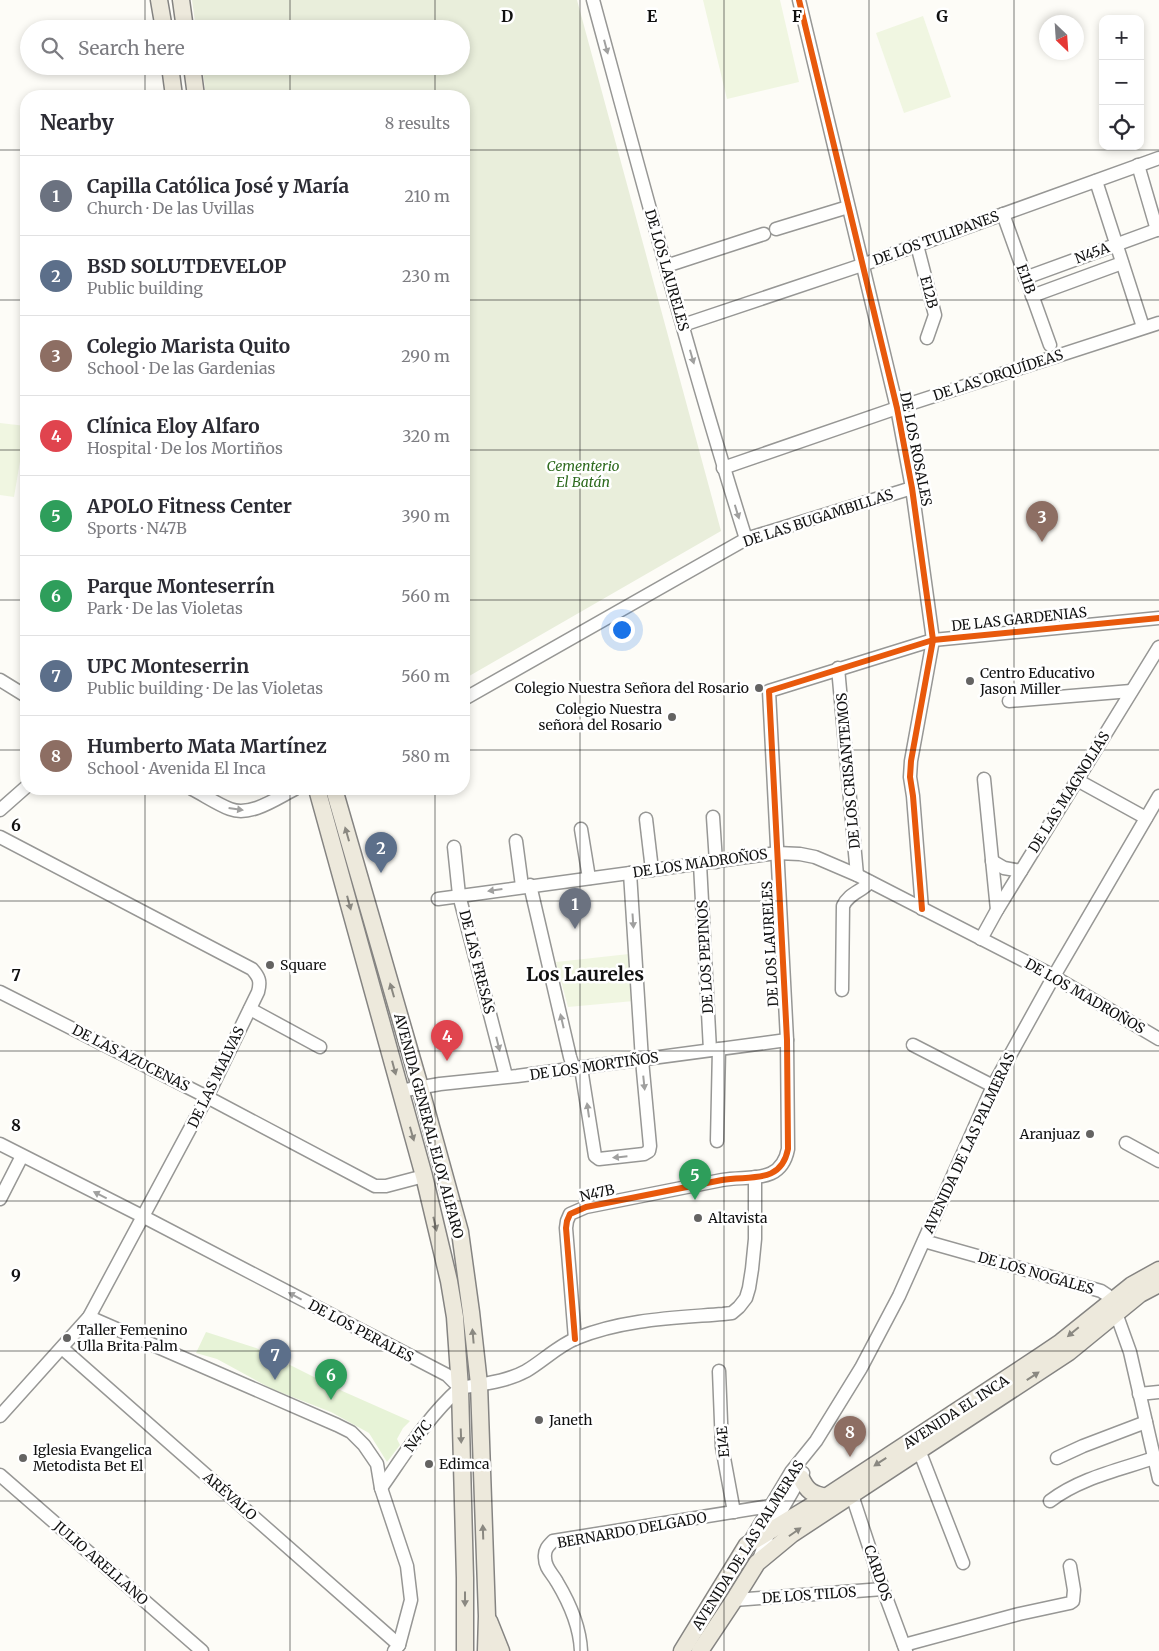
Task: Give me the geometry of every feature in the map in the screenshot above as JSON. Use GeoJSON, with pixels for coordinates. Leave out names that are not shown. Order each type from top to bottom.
{"type":"FeatureCollection","features":[{"type":"Feature","properties":{"kind":"main road"},"geometry":{"type":"LineString","coordinates":[[159,0],[162,20]]}},
{"type":"Feature","properties":{"kind":"main road"},"geometry":{"type":"LineString","coordinates":[[181,0],[184,20]]}},
{"type":"Feature","properties":{"kind":"main road"},"geometry":{"type":"LineString","coordinates":[[173,75],[174,90]]}},
{"type":"Feature","properties":{"kind":"main road"},"geometry":{"type":"LineString","coordinates":[[193,75],[195,90]]}},
{"type":"Feature","properties":{"kind":"main road","name":"AVENIDA GENERAL ELOY ALFARO"},"geometry":{"type":"LineString","coordinates":[[319,795],[424,1176],[455,1317],[460,1388],[465,1578],[464,1651]]}},
{"type":"Feature","properties":{"kind":"main road","name":"AVENIDA GENERAL ELOY ALFARO"},"geometry":{"type":"LineString","coordinates":[[336,795],[460,1232],[471,1312],[478,1384],[486,1651]]}},
{"type":"Feature","properties":{"kind":"main road","name":"AVENIDA EL INCA"},"geometry":{"type":"LineString","coordinates":[[757,1563],[792,1534],[1069,1352],[1132,1285],[1159,1270]]}},
{"type":"Feature","properties":{"kind":"main road","name":"AVENIDA EL INCA"},"geometry":{"type":"LineString","coordinates":[[747,1546],[763,1530],[826,1497],[1113,1307],[1159,1284]]}},
{"type":"Feature","properties":{"kind":"main road"},"geometry":{"type":"LineString","coordinates":[[801,1478],[805,1488],[826,1497]]}},
{"type":"Feature","properties":{"kind":"main road","name":"AVENIDA DE LAS PALMERAS"},"geometry":{"type":"LineString","coordinates":[[682,1651],[747,1546]]}},
{"type":"Feature","properties":{"kind":"main road","name":"AVENIDA DE LAS PALMERAS"},"geometry":{"type":"LineString","coordinates":[[700,1651],[757,1563]]}},
{"type":"Feature","properties":{"kind":"main road"},"geometry":{"type":"LineString","coordinates":[[486,1616],[501,1651]]}},
{"type":"Feature","properties":{"kind":"street","name":"DE LOS LAURELES"},"geometry":{"type":"LineString","coordinates":[[593,0],[666,266],[746,539]]}},
{"type":"Feature","properties":{"kind":"street","name":"DE LOS ROSALES"},"geometry":{"type":"LineString","coordinates":[[799,0],[897,408],[912,488],[933,640],[911,760],[910,777],[922,909]]}},
{"type":"Feature","properties":{"kind":"street","name":"DE LOS TULIPANES"},"geometry":{"type":"LineString","coordinates":[[683,325],[917,245],[1159,158]]}},
{"type":"Feature","properties":{"kind":"street"},"geometry":{"type":"LineString","coordinates":[[1138,165],[1158,230]]}},
{"type":"Feature","properties":{"kind":"street"},"geometry":{"type":"LineString","coordinates":[[1096,181],[1143,327]]}},
{"type":"Feature","properties":{"kind":"street"},"geometry":{"type":"LineString","coordinates":[[666,266],[848,207]]}},
{"type":"Feature","properties":{"kind":"street","name":"E11B"},"geometry":{"type":"LineString","coordinates":[[1003,214],[1050,344]]}},
{"type":"Feature","properties":{"kind":"street","name":"N45A"},"geometry":{"type":"LineString","coordinates":[[1025,278],[1158,230]]}},
{"type":"Feature","properties":{"kind":"street","name":"E12B"},"geometry":{"type":"LineString","coordinates":[[917,245],[935,315],[927,338]]}},
{"type":"Feature","properties":{"kind":"street"},"geometry":{"type":"LineString","coordinates":[[1032,296],[1122,263]]}},
{"type":"Feature","properties":{"kind":"street","name":"DE LAS ORQUÍDEAS"},"geometry":{"type":"LineString","coordinates":[[724,468],[897,408],[1159,323]]}},
{"type":"Feature","properties":{"kind":"street","name":"DE LAS BUGAMBILLAS"},"geometry":{"type":"LineString","coordinates":[[470,696],[746,539],[912,488]]}},
{"type":"Feature","properties":{"kind":"street","name":"DE LAS GARDENIAS"},"geometry":{"type":"LineString","coordinates":[[769,691],[933,640],[1159,618]]}},
{"type":"Feature","properties":{"kind":"street","name":"DE LAS MAGNOLIAS"},"geometry":{"type":"LineString","coordinates":[[981,939],[1159,647]]}},
{"type":"Feature","properties":{"kind":"street","name":"DE LOS CRISANTEMOS"},"geometry":{"type":"LineString","coordinates":[[838,668],[857,875]]}},
{"type":"Feature","properties":{"kind":"street"},"geometry":{"type":"LineString","coordinates":[[0,680],[20,692]]}},
{"type":"Feature","properties":{"kind":"street","name":"DE LOS LAURELES"},"geometry":{"type":"LineString","coordinates":[[755,1177],[767,1176],[776,1171],[785,1160],[788,1152],[787,1040],[769,691]]}},
{"type":"Feature","properties":{"kind":"street"},"geometry":{"type":"LineString","coordinates":[[1009,701],[1131,691]]}},
{"type":"Feature","properties":{"kind":"street"},"geometry":{"type":"LineString","coordinates":[[984,779],[997,910]]}},
{"type":"Feature","properties":{"kind":"street"},"geometry":{"type":"LineString","coordinates":[[1077,780],[1146,818]]}},
{"type":"Feature","properties":{"kind":"street"},"geometry":{"type":"LineString","coordinates":[[0,810],[20,792]]}},
{"type":"Feature","properties":{"kind":"street"},"geometry":{"type":"LineString","coordinates":[[203,795],[230,809],[240,811],[261,805],[282,795]]}},
{"type":"Feature","properties":{"kind":"street","name":"AVENIDA DE LAS PALMERAS"},"geometry":{"type":"LineString","coordinates":[[757,1563],[770,1506],[791,1472],[816,1441],[861,1368],[899,1296],[993,1086],[1054,976],[1159,796]]}},
{"type":"Feature","properties":{"kind":"street"},"geometry":{"type":"LineString","coordinates":[[713,817],[716,862]]}},
{"type":"Feature","properties":{"kind":"street"},"geometry":{"type":"LineString","coordinates":[[646,819],[652,870]]}},
{"type":"Feature","properties":{"kind":"street"},"geometry":{"type":"LineString","coordinates":[[581,829],[589,878]]}},
{"type":"Feature","properties":{"kind":"street","name":"DE LAS MALVAS"},"geometry":{"type":"LineString","coordinates":[[0,838],[252,969],[260,980],[258,992],[207,1097],[89,1317],[0,1416]]}},
{"type":"Feature","properties":{"kind":"street"},"geometry":{"type":"LineString","coordinates":[[516,841],[570,1057],[578,1068],[594,1153],[599,1159],[644,1154],[649,1151],[650,1146],[642,1060],[630,873]]}},
{"type":"Feature","properties":{"kind":"street","name":"DE LAS FRESAS"},"geometry":{"type":"LineString","coordinates":[[454,847],[459,895],[506,1076]]}},
{"type":"Feature","properties":{"kind":"street","name":"DE LOS MADROÑOS"},"geometry":{"type":"LineString","coordinates":[[438,899],[777,853],[800,854],[815,857],[857,875],[1054,976],[1159,1039]]}},
{"type":"Feature","properties":{"kind":"street"},"geometry":{"type":"LineString","coordinates":[[992,861],[1004,868],[1021,871]]}},
{"type":"Feature","properties":{"kind":"street","name":"DE LOS PEPINOS"},"geometry":{"type":"LineString","coordinates":[[700,864],[714,1049],[717,1141]]}},
{"type":"Feature","properties":{"kind":"street"},"geometry":{"type":"LineString","coordinates":[[842,990],[843,906],[850,895],[870,882]]}},
{"type":"Feature","properties":{"kind":"street","name":"DE LAS AZUCENAS"},"geometry":{"type":"LineString","coordinates":[[0,992],[207,1097],[375,1186],[386,1186],[424,1176]]}},
{"type":"Feature","properties":{"kind":"street"},"geometry":{"type":"LineString","coordinates":[[250,1009],[320,1047]]}},
{"type":"Feature","properties":{"kind":"street","name":"DE LOS MORTIÑOS"},"geometry":{"type":"LineString","coordinates":[[400,1091],[787,1040]]}},
{"type":"Feature","properties":{"kind":"street"},"geometry":{"type":"LineString","coordinates":[[913,1045],[993,1086]]}},
{"type":"Feature","properties":{"kind":"street"},"geometry":{"type":"LineString","coordinates":[[1126,1143],[1159,1161]]}},
{"type":"Feature","properties":{"kind":"street","name":"DE LOS PERALES"},"geometry":{"type":"LineString","coordinates":[[0,1144],[446,1375],[460,1388]]}},
{"type":"Feature","properties":{"kind":"street"},"geometry":{"type":"LineString","coordinates":[[0,1199],[22,1156]]}},
{"type":"Feature","properties":{"kind":"street","name":"N47B"},"geometry":{"type":"LineString","coordinates":[[574,1339],[566,1228],[570,1214],[586,1207],[736,1177],[755,1177]]}},
{"type":"Feature","properties":{"kind":"street"},"geometry":{"type":"LineString","coordinates":[[460,1388],[494,1382],[524,1372],[574,1339],[633,1322],[724,1314],[736,1310],[746,1298],[752,1269],[755,1239],[755,1177]]}},
{"type":"Feature","properties":{"kind":"street","name":"DE LOS NOGALES"},"geometry":{"type":"LineString","coordinates":[[924,1241],[1101,1291],[1106,1295],[1113,1307]]}},
{"type":"Feature","properties":{"kind":"street"},"geometry":{"type":"LineString","coordinates":[[1113,1307],[1135,1368],[1139,1394],[1159,1479]]}},
{"type":"Feature","properties":{"kind":"street"},"geometry":{"type":"LineString","coordinates":[[89,1317],[351,1432],[364,1445],[377,1464],[381,1488],[407,1566],[411,1600],[397,1648]]}},
{"type":"Feature","properties":{"kind":"street","name":"ARÉVALO"},"geometry":{"type":"LineString","coordinates":[[62,1348],[397,1648]]}},
{"type":"Feature","properties":{"kind":"street","name":"E14E"},"geometry":{"type":"LineString","coordinates":[[719,1371],[722,1447],[737,1512]]}},
{"type":"Feature","properties":{"kind":"street","name":"N47C"},"geometry":{"type":"LineString","coordinates":[[381,1488],[446,1399],[460,1388]]}},
{"type":"Feature","properties":{"kind":"street"},"geometry":{"type":"LineString","coordinates":[[1139,1394],[1159,1392]]}},
{"type":"Feature","properties":{"kind":"street"},"geometry":{"type":"LineString","coordinates":[[1058,1458],[1083,1446],[1146,1422]]}},
{"type":"Feature","properties":{"kind":"street","name":"AVENIDA DE LAS PALMERAS"},"geometry":{"type":"LineString","coordinates":[[763,1530],[801,1478],[816,1441]]}},
{"type":"Feature","properties":{"kind":"street"},"geometry":{"type":"LineString","coordinates":[[919,1450],[963,1562]]}},
{"type":"Feature","properties":{"kind":"street"},"geometry":{"type":"LineString","coordinates":[[1050,1501],[1071,1488],[1154,1458]]}},
{"type":"Feature","properties":{"kind":"street","name":"JULIO ARELLANO"},"geometry":{"type":"LineString","coordinates":[[0,1475],[202,1651]]}},
{"type":"Feature","properties":{"kind":"street","name":"CARDOS"},"geometry":{"type":"LineString","coordinates":[[852,1495],[905,1648]]}},
{"type":"Feature","properties":{"kind":"street","name":"BERNARDO DELGADO"},"geometry":{"type":"LineString","coordinates":[[581,1651],[578,1631],[569,1604],[548,1570],[545,1560],[546,1549],[553,1541],[770,1506]]}},
{"type":"Feature","properties":{"kind":"street"},"geometry":{"type":"LineString","coordinates":[[737,1512],[747,1514],[763,1530]]}},
{"type":"Feature","properties":{"kind":"street"},"geometry":{"type":"LineString","coordinates":[[905,1648],[1019,1614],[1070,1603],[1074,1590],[1070,1566]]}},
{"type":"Feature","properties":{"kind":"street","name":"DE LOS TILOS"},"geometry":{"type":"LineString","coordinates":[[734,1600],[883,1589]]}},
{"type":"Feature","properties":{"kind":"green space","name":"Cementerio El Batán"},"geometry":{"type":"Polygon","coordinates":[[[192,0],[577,0],[721,531],[470,676],[470,90],[205,90],[203,75],[470,75],[470,20],[195,20],[192,0]]]}},
{"type":"Feature","properties":{"kind":"green space"},"geometry":{"type":"Polygon","coordinates":[[[703,0],[780,0],[799,82],[727,99],[703,0]]]}},
{"type":"Feature","properties":{"kind":"green space"},"geometry":{"type":"Polygon","coordinates":[[[923,16],[951,97],[904,113],[876,33],[923,16]]]}},
{"type":"Feature","properties":{"kind":"green space"},"geometry":{"type":"Polygon","coordinates":[[[0,423],[20,425],[20,462],[14,497],[0,495],[0,423]]]}},
{"type":"Feature","properties":{"kind":"green space"},"geometry":{"type":"Polygon","coordinates":[[[629,954],[634,1001],[568,1007],[556,962],[629,954]]]}},
{"type":"Feature","properties":{"kind":"green space"},"geometry":{"type":"Polygon","coordinates":[[[206,1332],[256,1348],[340,1390],[410,1421],[403,1428],[397,1439],[400,1445],[387,1462],[369,1433],[331,1412],[272,1389],[217,1359],[196,1353],[206,1332]]]}},
{"type":"Feature","properties":{"kind":"cycle path"},"geometry":{"type":"LineString","coordinates":[[799,0],[897,408],[912,488],[933,640],[911,761],[910,777],[922,909]]}},
{"type":"Feature","properties":{"kind":"cycle path"},"geometry":{"type":"LineString","coordinates":[[575,1339],[566,1228],[570,1214],[586,1207],[722,1180],[762,1176],[779,1168],[788,1149],[787,1040],[769,691],[933,640],[1159,618]]}},
{"type":"Feature","properties":{"kind":"place","name":"Colegio Marista Quito"},"geometry":{"type":"Point","coordinates":[1042,542]}},
{"type":"Feature","properties":{"kind":"place","name":"Centro Educativo Jason Miller"},"geometry":{"type":"Point","coordinates":[970,681]}},
{"type":"Feature","properties":{"kind":"place","name":"Colegio Nuestra Señora del Rosario"},"geometry":{"type":"Point","coordinates":[759,688]}},
{"type":"Feature","properties":{"kind":"place","name":"Colegio Nuestra señora del Rosario"},"geometry":{"type":"Point","coordinates":[672,717]}},
{"type":"Feature","properties":{"kind":"place","name":"BSD SOLUTDEVELOP"},"geometry":{"type":"Point","coordinates":[381,873]}},
{"type":"Feature","properties":{"kind":"place","name":"Capilla Católica José y María"},"geometry":{"type":"Point","coordinates":[575,929]}},
{"type":"Feature","properties":{"kind":"place","name":"Square"},"geometry":{"type":"Point","coordinates":[270,965]}},
{"type":"Feature","properties":{"kind":"place","name":"Clínica Eloy Alfaro"},"geometry":{"type":"Point","coordinates":[447,1061]}},
{"type":"Feature","properties":{"kind":"place","name":"Aranjuaz"},"geometry":{"type":"Point","coordinates":[1090,1134]}},
{"type":"Feature","properties":{"kind":"place","name":"APOLO Fitness Center"},"geometry":{"type":"Point","coordinates":[695,1200]}},
{"type":"Feature","properties":{"kind":"place","name":"Altavista"},"geometry":{"type":"Point","coordinates":[698,1218]}},
{"type":"Feature","properties":{"kind":"place","name":"Taller Femenino Ulla Brita Palm"},"geometry":{"type":"Point","coordinates":[67,1338]}},
{"type":"Feature","properties":{"kind":"place","name":"UPC Monteserrin"},"geometry":{"type":"Point","coordinates":[275,1380]}},
{"type":"Feature","properties":{"kind":"place","name":"Parque Monteserrín"},"geometry":{"type":"Point","coordinates":[331,1400]}},
{"type":"Feature","properties":{"kind":"place","name":"Janeth"},"geometry":{"type":"Point","coordinates":[539,1420]}},
{"type":"Feature","properties":{"kind":"place","name":"Humberto Mata Martínez"},"geometry":{"type":"Point","coordinates":[850,1457]}},
{"type":"Feature","properties":{"kind":"place","name":"Iglesia Evangelica Metodista Bet El"},"geometry":{"type":"Point","coordinates":[23,1458]}},
{"type":"Feature","properties":{"kind":"place","name":"Edimca"},"geometry":{"type":"Point","coordinates":[429,1464]}},
{"type":"Feature","properties":{"kind":"district","name":"Los Laureles"},"geometry":{"type":"Point","coordinates":[585,974]}}]}
